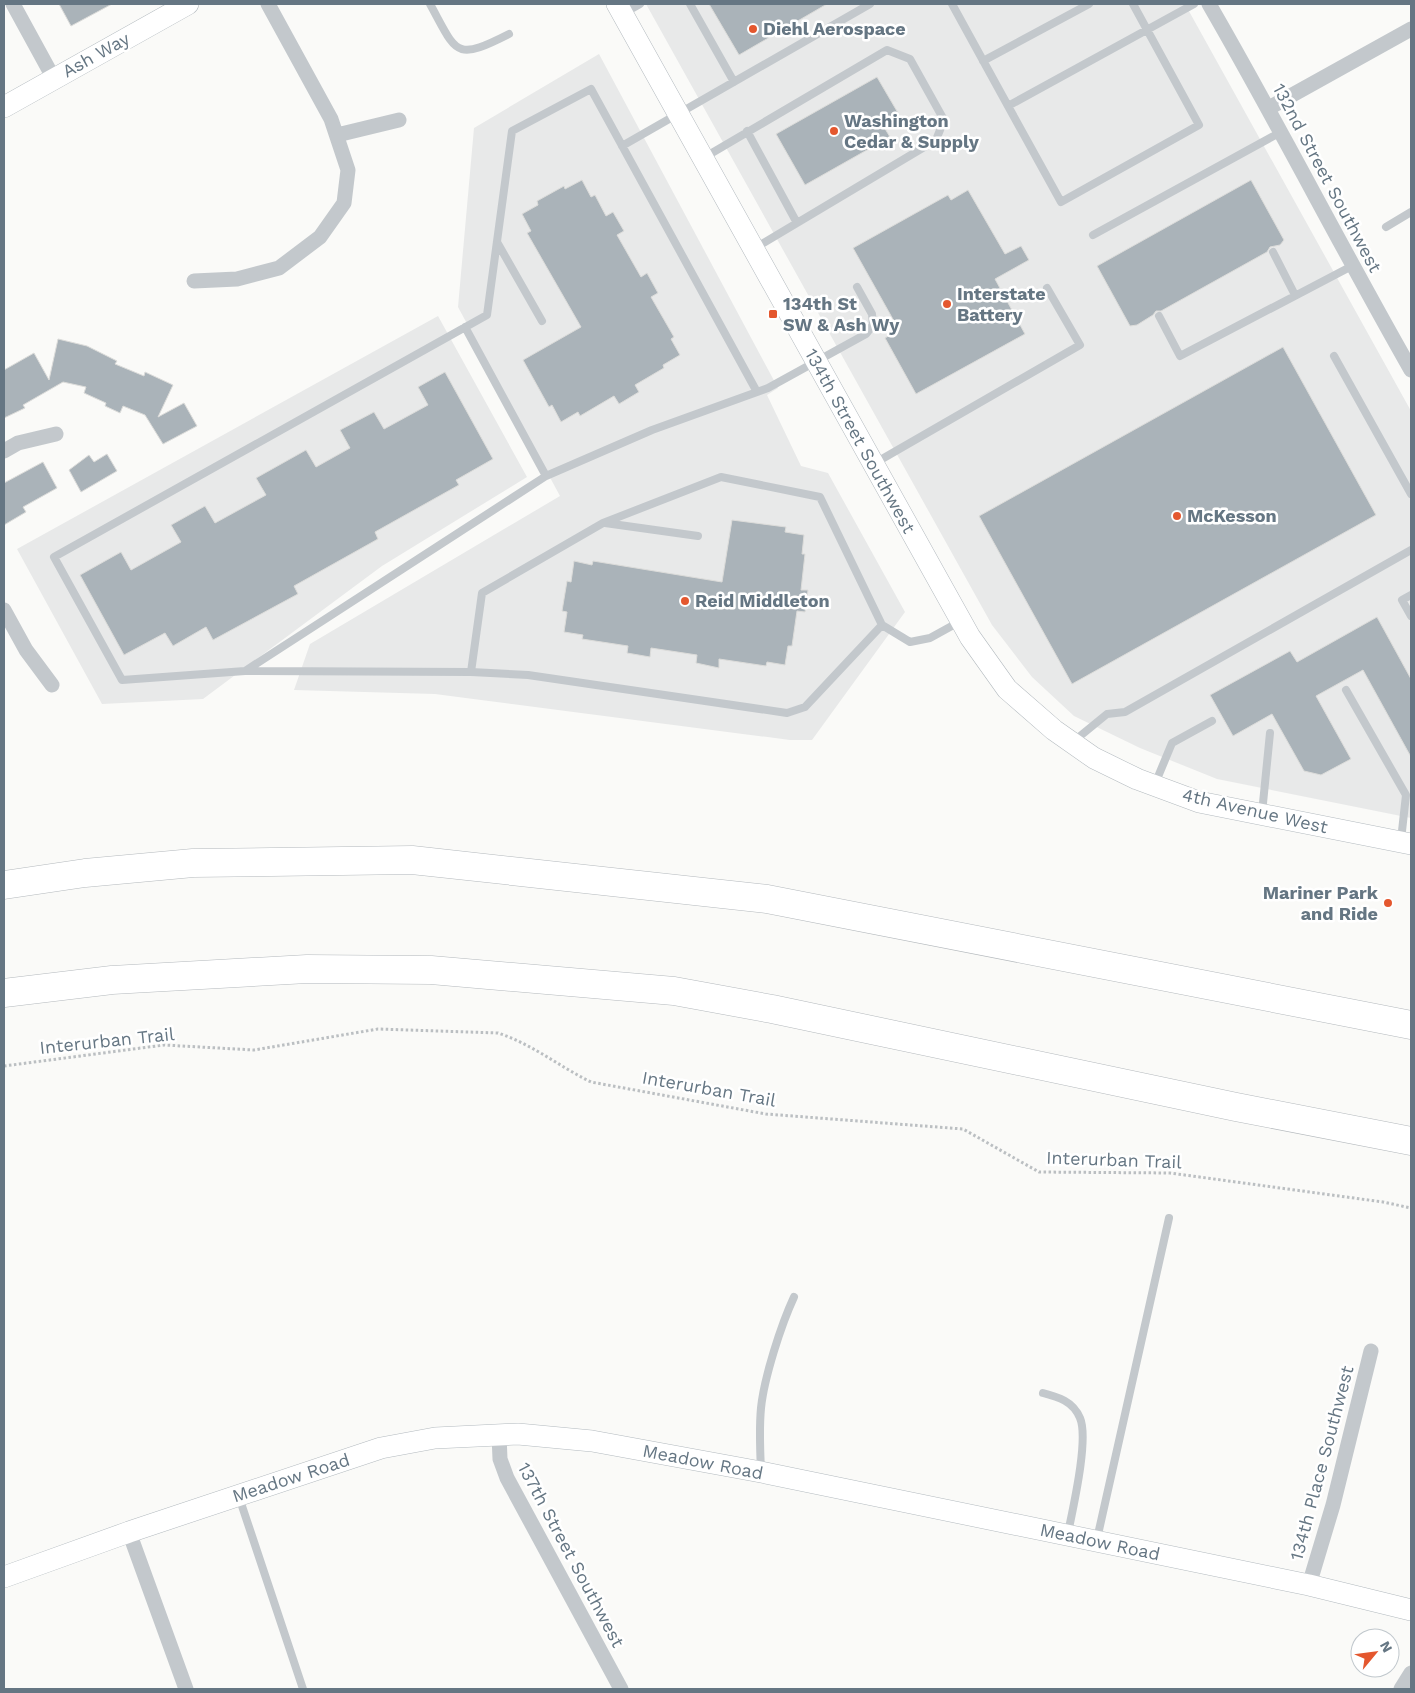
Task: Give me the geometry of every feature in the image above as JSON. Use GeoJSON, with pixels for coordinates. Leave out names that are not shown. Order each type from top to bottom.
{"type":"FeatureCollection","features":[{"type":"Feature","properties":{"kind":"highway"},"geometry":{"type":"LineString","coordinates":[[4,886],[85,873],[193,863],[412,860],[766,899],[1411,1025]]}},
{"type":"Feature","properties":{"kind":"highway"},"geometry":{"type":"LineString","coordinates":[[4,993],[112,980],[307,969],[431,970],[674,991],[772,1009],[1236,1107],[1411,1141]]}},
{"type":"Feature","properties":{"kind":"street"},"geometry":{"type":"LineString","coordinates":[[13,4],[54,79]]}},
{"type":"Feature","properties":{"kind":"street","name":"Ash Way"},"geometry":{"type":"LineString","coordinates":[[4,107],[188,4]]}},
{"type":"Feature","properties":{"kind":"street"},"geometry":{"type":"LineString","coordinates":[[194,281],[237,279],[278,268],[320,237],[344,203],[348,170],[332,119],[268,4]]}},
{"type":"Feature","properties":{"kind":"street","name":"132nd Street Southwest"},"geometry":{"type":"LineString","coordinates":[[1209,4],[1269,108],[1352,266],[1411,370]]}},
{"type":"Feature","properties":{"kind":"street","name":"134th Street Southwest"},"geometry":{"type":"LineString","coordinates":[[626,7],[678,114],[960,621],[1007,689],[1054,730]]}},
{"type":"Feature","properties":{"kind":"street"},"geometry":{"type":"LineString","coordinates":[[1269,108],[1411,29]]}},
{"type":"Feature","properties":{"kind":"street"},"geometry":{"type":"LineString","coordinates":[[337,136],[399,120]]}},
{"type":"Feature","properties":{"kind":"street"},"geometry":{"type":"LineString","coordinates":[[4,451],[18,443],[56,434]]}},
{"type":"Feature","properties":{"kind":"street"},"geometry":{"type":"LineString","coordinates":[[4,610],[26,650],[52,685]]}},
{"type":"Feature","properties":{"kind":"street","name":"4th Avenue West"},"geometry":{"type":"LineString","coordinates":[[1054,730],[1094,758],[1155,786],[1198,802],[1406,843]]}},
{"type":"Feature","properties":{"kind":"street","name":"134th Place Southwest"},"geometry":{"type":"LineString","coordinates":[[1309,1584],[1332,1505],[1370,1351]]}},
{"type":"Feature","properties":{"kind":"street","name":"Meadow Road"},"geometry":{"type":"LineString","coordinates":[[4,1578],[129,1532],[381,1448],[435,1438],[518,1434],[592,1441],[761,1472],[1309,1584],[1411,1610]]}},
{"type":"Feature","properties":{"kind":"street","name":"137th Street Southwest"},"geometry":{"type":"LineString","coordinates":[[499,1435],[500,1459],[507,1478],[621,1689]]}},
{"type":"Feature","properties":{"kind":"street"},"geometry":{"type":"LineString","coordinates":[[129,1532],[186,1689]]}},
{"type":"Feature","properties":{"kind":"street"},"geometry":{"type":"LineString","coordinates":[[1401,1689],[1411,1673]]}},
{"type":"Feature","properties":{"kind":"lane"},"geometry":{"type":"LineString","coordinates":[[430,4],[450,41],[460,48],[473,50],[508,34]]}},
{"type":"Feature","properties":{"kind":"lane"},"geometry":{"type":"LineString","coordinates":[[690,4],[734,82]]}},
{"type":"Feature","properties":{"kind":"lane"},"geometry":{"type":"LineString","coordinates":[[622,146],[870,4]]}},
{"type":"Feature","properties":{"kind":"lane"},"geometry":{"type":"LineString","coordinates":[[952,4],[1061,202],[1199,125],[1133,4]]}},
{"type":"Feature","properties":{"kind":"lane"},"geometry":{"type":"LineString","coordinates":[[983,61],[1089,4]]}},
{"type":"Feature","properties":{"kind":"lane"},"geometry":{"type":"LineString","coordinates":[[1008,106],[1194,4]]}},
{"type":"Feature","properties":{"kind":"lane"},"geometry":{"type":"LineString","coordinates":[[703,158],[886,50],[910,59],[944,120],[936,140],[753,249]]}},
{"type":"Feature","properties":{"kind":"lane"},"geometry":{"type":"LineString","coordinates":[[757,392],[591,89],[512,131],[487,315],[54,557],[122,680],[245,671],[471,672],[528,675],[787,713],[805,707],[882,625]]}},
{"type":"Feature","properties":{"kind":"lane"},"geometry":{"type":"LineString","coordinates":[[747,131],[797,223]]}},
{"type":"Feature","properties":{"kind":"lane"},"geometry":{"type":"LineString","coordinates":[[1093,235],[1281,132]]}},
{"type":"Feature","properties":{"kind":"lane"},"geometry":{"type":"LineString","coordinates":[[1386,227],[1411,212]]}},
{"type":"Feature","properties":{"kind":"lane"},"geometry":{"type":"LineString","coordinates":[[497,242],[542,321]]}},
{"type":"Feature","properties":{"kind":"lane"},"geometry":{"type":"LineString","coordinates":[[1273,252],[1295,295]]}},
{"type":"Feature","properties":{"kind":"lane"},"geometry":{"type":"LineString","coordinates":[[1159,316],[1180,356],[1352,266]]}},
{"type":"Feature","properties":{"kind":"lane"},"geometry":{"type":"LineString","coordinates":[[245,671],[546,476],[652,430],[757,392],[866,334],[873,326],[872,314],[857,287]]}},
{"type":"Feature","properties":{"kind":"lane"},"geometry":{"type":"LineString","coordinates":[[873,464],[1080,345],[1048,288]]}},
{"type":"Feature","properties":{"kind":"lane"},"geometry":{"type":"LineString","coordinates":[[465,328],[546,476]]}},
{"type":"Feature","properties":{"kind":"lane"},"geometry":{"type":"LineString","coordinates":[[1334,356],[1411,494]]}},
{"type":"Feature","properties":{"kind":"lane"},"geometry":{"type":"LineString","coordinates":[[471,672],[482,593],[603,523],[721,477],[820,497],[882,625],[910,642],[930,638],[960,621]]}},
{"type":"Feature","properties":{"kind":"lane"},"geometry":{"type":"LineString","coordinates":[[603,523],[698,536]]}},
{"type":"Feature","properties":{"kind":"lane"},"geometry":{"type":"LineString","coordinates":[[1072,743],[1107,714],[1125,712],[1411,550]]}},
{"type":"Feature","properties":{"kind":"lane"},"geometry":{"type":"LineString","coordinates":[[1411,595],[1402,600],[1411,616]]}},
{"type":"Feature","properties":{"kind":"lane"},"geometry":{"type":"LineString","coordinates":[[1346,690],[1406,796],[1406,843]]}},
{"type":"Feature","properties":{"kind":"lane"},"geometry":{"type":"LineString","coordinates":[[1155,786],[1172,744],[1212,721]]}},
{"type":"Feature","properties":{"kind":"lane"},"geometry":{"type":"LineString","coordinates":[[1262,815],[1270,733]]}},
{"type":"Feature","properties":{"kind":"lane"},"geometry":{"type":"LineString","coordinates":[[1097,1541],[1169,1218]]}},
{"type":"Feature","properties":{"kind":"lane"},"geometry":{"type":"LineString","coordinates":[[761,1472],[761,1407],[768,1374],[786,1314],[794,1297]]}},
{"type":"Feature","properties":{"kind":"lane"},"geometry":{"type":"LineString","coordinates":[[1043,1393],[1064,1398],[1080,1418],[1083,1443],[1068,1535]]}},
{"type":"Feature","properties":{"kind":"lane"},"geometry":{"type":"LineString","coordinates":[[238,1495],[303,1689]]}},
{"type":"Feature","properties":{"kind":"path","name":"Interurban Trail"},"geometry":{"type":"LineString","coordinates":[[4,1066],[164,1045],[254,1050],[378,1030],[498,1033],[516,1039],[591,1082],[766,1114],[963,1129],[1039,1172],[1170,1173],[1383,1202],[1411,1208]]}},
{"type":"Feature","properties":{"kind":"shaded area"},"geometry":{"type":"Polygon","coordinates":[[[646,4],[1185,4],[1411,411],[1411,818],[1217,779],[1140,748],[1074,716],[1032,677],[992,625],[646,4]]]}},
{"type":"Feature","properties":{"kind":"shaded area"},"geometry":{"type":"Polygon","coordinates":[[[599,54],[778,388],[767,395],[801,466],[828,473],[905,612],[812,740],[790,740],[435,694],[294,690],[310,644],[560,496],[458,307],[474,128],[599,54]]]}},
{"type":"Feature","properties":{"kind":"shaded area"},"geometry":{"type":"Polygon","coordinates":[[[438,316],[527,477],[382,566],[203,699],[102,704],[17,549],[438,316]]]}},
{"type":"Feature","properties":{"kind":"building"},"geometry":{"type":"Polygon","coordinates":[[[59,4],[112,4],[71,26],[59,4]]]}},
{"type":"Feature","properties":{"kind":"building","name":"Diehl Aerospace"},"geometry":{"type":"Polygon","coordinates":[[[709,4],[827,4],[739,55],[709,4]]]}},
{"type":"Feature","properties":{"kind":"building","name":"Washington Cedar & Supply"},"geometry":{"type":"Polygon","coordinates":[[[877,77],[901,118],[884,127],[890,137],[805,185],[776,134],[877,77]]]}},
{"type":"Feature","properties":{"kind":"building"},"geometry":{"type":"Polygon","coordinates":[[[582,180],[591,197],[595,195],[606,216],[613,212],[624,231],[617,235],[641,277],[647,273],[658,293],[651,297],[674,337],[671,339],[680,355],[663,365],[664,368],[635,385],[639,392],[619,404],[614,396],[580,416],[578,412],[561,422],[552,405],[549,407],[523,360],[581,327],[527,233],[531,231],[522,214],[538,205],[537,201],[564,186],[565,189],[582,180]]]}},
{"type":"Feature","properties":{"kind":"building"},"geometry":{"type":"Polygon","coordinates":[[[1251,180],[1284,240],[1280,245],[1270,247],[1267,252],[1161,311],[1156,311],[1137,325],[1130,326],[1097,266],[1251,180]]]}},
{"type":"Feature","properties":{"kind":"building","name":"Interstate Battery"},"geometry":{"type":"Polygon","coordinates":[[[968,190],[1005,254],[1021,246],[1029,260],[995,279],[1025,334],[916,394],[885,338],[899,330],[853,248],[948,195],[951,200],[968,190]]]}},
{"type":"Feature","properties":{"kind":"building"},"geometry":{"type":"Polygon","coordinates":[[[58,339],[87,346],[117,361],[115,364],[144,376],[145,372],[173,385],[158,417],[184,403],[197,426],[163,444],[145,415],[123,406],[120,413],[105,406],[106,403],[84,393],[86,387],[63,382],[23,405],[25,408],[4,418],[4,370],[34,353],[49,380],[58,339]]]}},
{"type":"Feature","properties":{"kind":"building","name":"McKesson"},"geometry":{"type":"Polygon","coordinates":[[[1283,347],[1376,515],[1072,684],[979,516],[1283,347]]]}},
{"type":"Feature","properties":{"kind":"building"},"geometry":{"type":"Polygon","coordinates":[[[445,372],[493,459],[456,480],[459,485],[375,532],[378,539],[294,586],[298,594],[213,640],[206,627],[173,646],[165,633],[124,655],[80,575],[121,552],[131,570],[181,542],[171,525],[205,506],[215,523],[266,495],[256,478],[306,450],[316,467],[350,448],[340,430],[374,412],[384,429],[428,405],[418,387],[445,372]]]}},
{"type":"Feature","properties":{"kind":"building"},"geometry":{"type":"Polygon","coordinates":[[[107,454],[117,471],[81,492],[69,470],[89,455],[94,462],[107,454]]]}},
{"type":"Feature","properties":{"kind":"building"},"geometry":{"type":"Polygon","coordinates":[[[43,462],[57,488],[23,507],[26,512],[4,525],[4,483],[43,462]]]}},
{"type":"Feature","properties":{"kind":"building","name":"Reid Middleton"},"geometry":{"type":"Polygon","coordinates":[[[732,520],[786,527],[785,532],[804,535],[802,554],[805,554],[801,590],[808,590],[805,612],[797,611],[792,646],[788,646],[785,665],[767,662],[766,666],[719,659],[719,668],[696,663],[697,655],[651,648],[650,657],[627,653],[628,646],[582,639],[583,635],[564,632],[567,612],[562,611],[567,581],[571,582],[574,561],[592,565],[593,561],[722,582],[732,520]]]}},
{"type":"Feature","properties":{"kind":"building"},"geometry":{"type":"Polygon","coordinates":[[[1377,617],[1411,679],[1411,757],[1363,670],[1316,696],[1351,759],[1321,775],[1304,771],[1272,714],[1233,736],[1210,695],[1290,651],[1297,662],[1377,617]]]}},
{"type":"Feature","properties":{"kind":"place","name":"Diehl Aerospace"},"geometry":{"type":"Point","coordinates":[753,29]}},
{"type":"Feature","properties":{"kind":"place","name":"Washington Cedar & Supply"},"geometry":{"type":"Point","coordinates":[834,131]}},
{"type":"Feature","properties":{"kind":"place","name":"Interstate Battery"},"geometry":{"type":"Point","coordinates":[947,304]}},
{"type":"Feature","properties":{"kind":"place","name":"134th St SW & Ash Wy"},"geometry":{"type":"Point","coordinates":[773,314]}},
{"type":"Feature","properties":{"kind":"place","name":"McKesson"},"geometry":{"type":"Point","coordinates":[1177,516]}},
{"type":"Feature","properties":{"kind":"place","name":"Reid Middleton"},"geometry":{"type":"Point","coordinates":[685,601]}},
{"type":"Feature","properties":{"kind":"place","name":"Mariner Park and Ride"},"geometry":{"type":"Point","coordinates":[1388,903]}}]}
